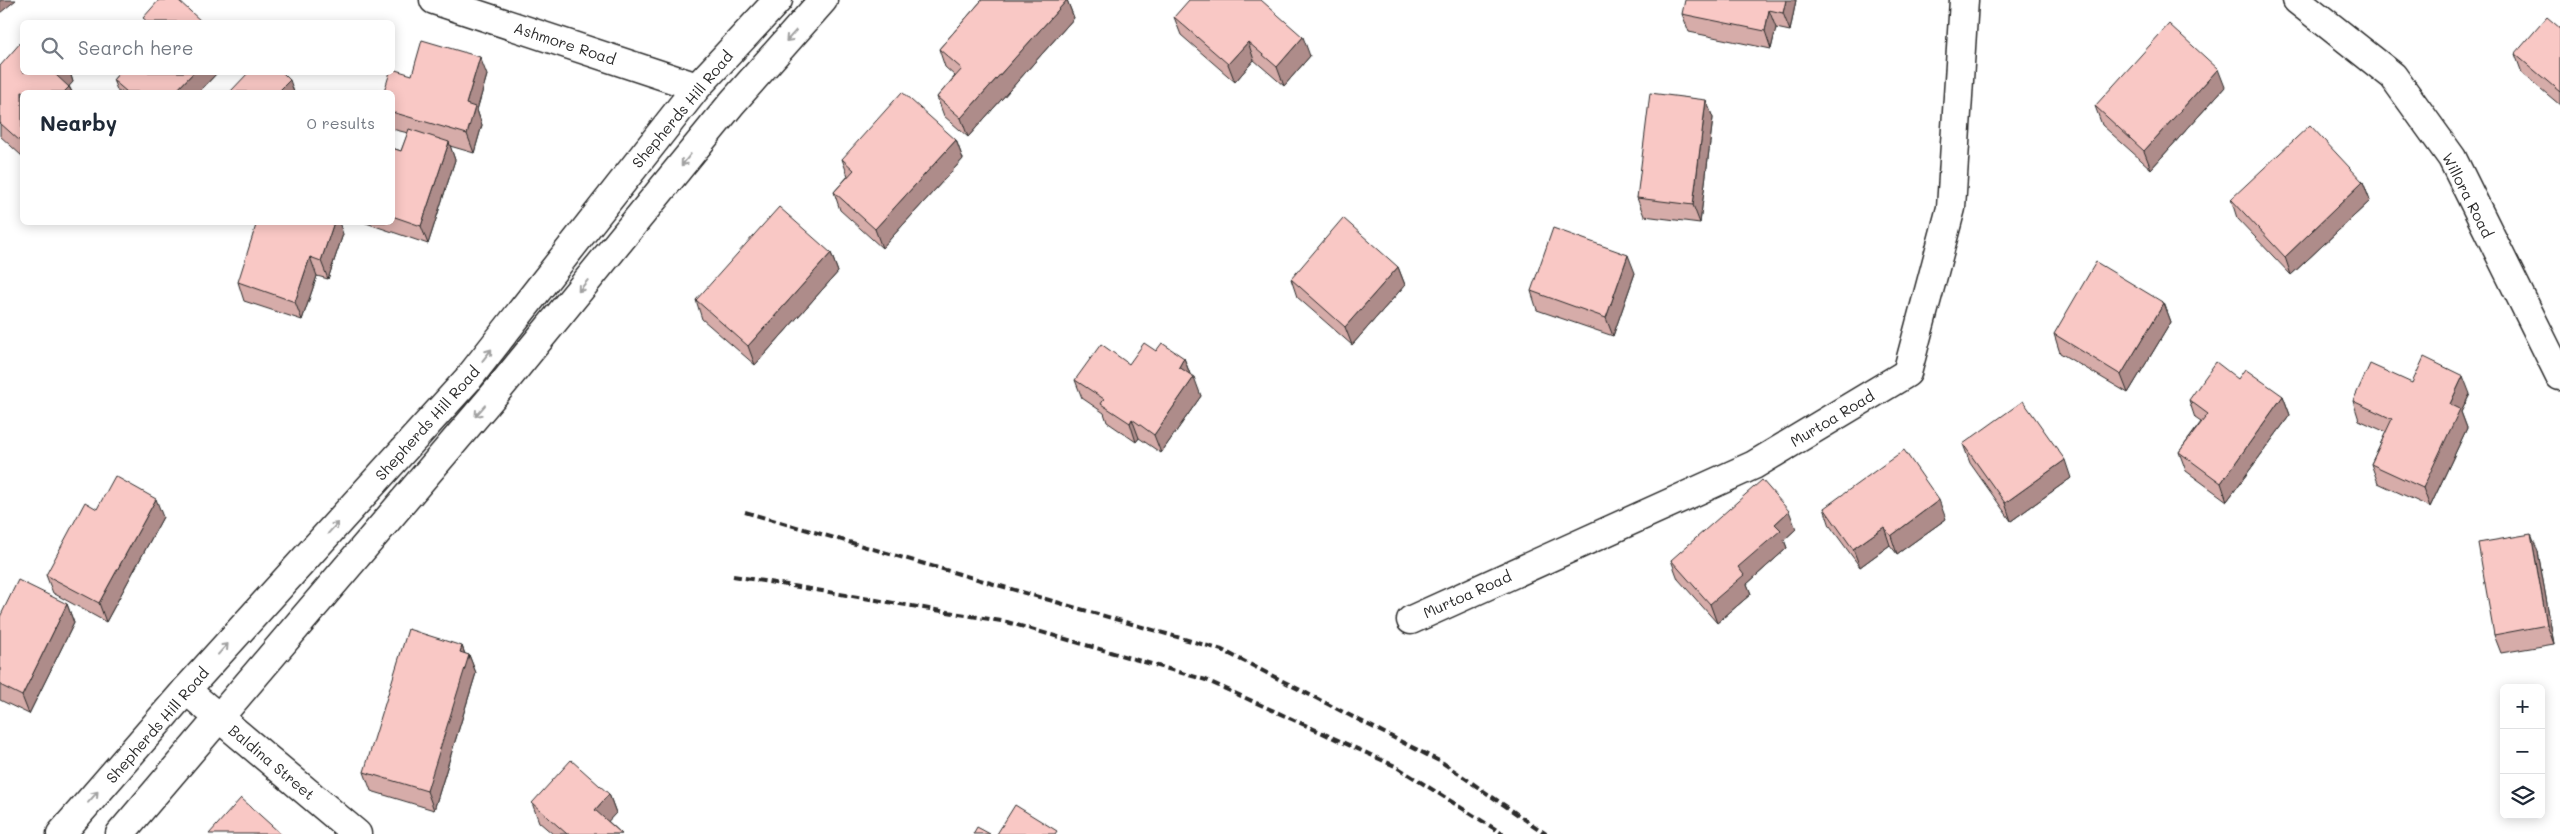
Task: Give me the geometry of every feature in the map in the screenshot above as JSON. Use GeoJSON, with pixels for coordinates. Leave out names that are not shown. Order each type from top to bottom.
{"type":"FeatureCollection","features":[{"type":"Feature","properties":{"kind":"main road","name":"Ashmore Road"},"geometry":{"type":"LineString","coordinates":[[434,0],[697,87]]}},
{"type":"Feature","properties":{"kind":"main road","name":"Shepherds Hill Road"},"geometry":{"type":"LineString","coordinates":[[61,834],[186,690],[468,379],[697,87],[778,0]]}},
{"type":"Feature","properties":{"kind":"main road","name":"Shepherds Hill Road"},"geometry":{"type":"LineString","coordinates":[[120,834],[498,390],[732,103],[824,0]]}},
{"type":"Feature","properties":{"kind":"main road","name":"Murtoa Road"},"geometry":{"type":"LineString","coordinates":[[1411,620],[1754,465],[1907,372],[1951,208],[1964,0]]}},
{"type":"Feature","properties":{"kind":"main road","name":"Willora Road"},"geometry":{"type":"LineString","coordinates":[[2297,0],[2393,76],[2452,158],[2560,376]]}},
{"type":"Feature","properties":{"kind":"main road","name":"Baldina Street"},"geometry":{"type":"LineString","coordinates":[[186,690],[357,834]]}},
{"type":"Feature","properties":{"kind":"building"},"geometry":{"type":"Polygon","coordinates":[[[159,0],[178,0],[200,20],[146,20],[143,18],[159,0]]]}},
{"type":"Feature","properties":{"kind":"building"},"geometry":{"type":"Polygon","coordinates":[[[982,0],[1067,0],[961,118],[937,97],[962,69],[939,49],[982,0]]]}},
{"type":"Feature","properties":{"kind":"building"},"geometry":{"type":"Polygon","coordinates":[[[1189,0],[1261,0],[1303,37],[1277,67],[1248,42],[1228,64],[1174,17],[1189,0]]]}},
{"type":"Feature","properties":{"kind":"building"},"geometry":{"type":"Polygon","coordinates":[[[1685,0],[1786,0],[1783,13],[1769,10],[1765,31],[1682,14],[1685,0]]]}},
{"type":"Feature","properties":{"kind":"building"},"geometry":{"type":"Polygon","coordinates":[[[2547,17],[2560,28],[2560,92],[2515,54],[2547,17]]]}},
{"type":"Feature","properties":{"kind":"building"},"geometry":{"type":"Polygon","coordinates":[[[2169,24],[2218,69],[2144,151],[2095,106],[2169,24]]]}},
{"type":"Feature","properties":{"kind":"building"},"geometry":{"type":"Polygon","coordinates":[[[422,40],[480,57],[466,104],[475,107],[467,134],[395,113],[395,90],[385,90],[389,75],[395,75],[395,70],[412,75],[422,40]]]}},
{"type":"Feature","properties":{"kind":"building"},"geometry":{"type":"Polygon","coordinates":[[[20,43],[20,75],[56,75],[69,87],[66,90],[20,90],[20,141],[0,123],[0,66],[20,43]]]}},
{"type":"Feature","properties":{"kind":"building"},"geometry":{"type":"Polygon","coordinates":[[[117,75],[191,75],[177,90],[125,90],[113,80],[117,75]]]}},
{"type":"Feature","properties":{"kind":"building"},"geometry":{"type":"Polygon","coordinates":[[[246,75],[285,75],[290,80],[280,90],[232,90],[246,75]]]}},
{"type":"Feature","properties":{"kind":"building"},"geometry":{"type":"Polygon","coordinates":[[[902,92],[956,140],[875,229],[834,192],[854,170],[842,159],[902,92]]]}},
{"type":"Feature","properties":{"kind":"building"},"geometry":{"type":"Polygon","coordinates":[[[1650,93],[1706,100],[1693,205],[1637,198],[1650,93]]]}},
{"type":"Feature","properties":{"kind":"building"},"geometry":{"type":"Polygon","coordinates":[[[2310,125],[2363,182],[2285,257],[2231,199],[2310,125]]]}},
{"type":"Feature","properties":{"kind":"building"},"geometry":{"type":"Polygon","coordinates":[[[409,129],[449,142],[421,226],[395,217],[395,149],[401,151],[409,129]]]}},
{"type":"Feature","properties":{"kind":"building"},"geometry":{"type":"Polygon","coordinates":[[[779,207],[831,253],[748,346],[696,300],[779,207]]]}},
{"type":"Feature","properties":{"kind":"building"},"geometry":{"type":"Polygon","coordinates":[[[1343,218],[1398,267],[1345,327],[1291,279],[1343,218]]]}},
{"type":"Feature","properties":{"kind":"building"},"geometry":{"type":"Polygon","coordinates":[[[256,225],[333,225],[321,261],[310,257],[295,302],[238,282],[256,225]]]}},
{"type":"Feature","properties":{"kind":"building"},"geometry":{"type":"Polygon","coordinates":[[[1553,228],[1628,255],[1606,318],[1531,291],[1553,228]]]}},
{"type":"Feature","properties":{"kind":"building"},"geometry":{"type":"Polygon","coordinates":[[[2096,262],[2164,303],[2121,375],[2054,334],[2096,262]]]}},
{"type":"Feature","properties":{"kind":"building"},"geometry":{"type":"Polygon","coordinates":[[[1144,343],[1156,351],[1162,343],[1184,358],[1179,367],[1194,377],[1154,435],[1132,419],[1130,423],[1101,404],[1104,399],[1075,380],[1101,344],[1129,364],[1144,343]]]}},
{"type":"Feature","properties":{"kind":"building"},"geometry":{"type":"Polygon","coordinates":[[[2424,357],[2463,376],[2450,404],[2460,409],[2423,488],[2371,464],[2392,419],[2353,401],[2370,364],[2412,383],[2424,357]]]}},
{"type":"Feature","properties":{"kind":"building"},"geometry":{"type":"Polygon","coordinates":[[[2216,362],[2238,379],[2245,369],[2283,396],[2221,483],[2179,452],[2208,414],[2189,400],[2216,362]]]}},
{"type":"Feature","properties":{"kind":"building"},"geometry":{"type":"Polygon","coordinates":[[[2023,401],[2065,460],[2005,503],[1963,444],[2023,401]]]}},
{"type":"Feature","properties":{"kind":"building"},"geometry":{"type":"Polygon","coordinates":[[[1904,450],[1939,500],[1891,536],[1884,527],[1853,549],[1824,508],[1904,450]]]}},
{"type":"Feature","properties":{"kind":"building"},"geometry":{"type":"Polygon","coordinates":[[[115,476],[156,499],[99,603],[46,575],[85,502],[97,509],[115,476]]]}},
{"type":"Feature","properties":{"kind":"building"},"geometry":{"type":"Polygon","coordinates":[[[1762,480],[1789,511],[1775,524],[1781,530],[1738,567],[1744,575],[1710,604],[1671,560],[1762,480]]]}},
{"type":"Feature","properties":{"kind":"building"},"geometry":{"type":"Polygon","coordinates":[[[2531,534],[2547,625],[2494,635],[2478,543],[2531,534]]]}},
{"type":"Feature","properties":{"kind":"building"},"geometry":{"type":"Polygon","coordinates":[[[18,580],[67,604],[22,696],[0,685],[0,617],[18,580]]]}},
{"type":"Feature","properties":{"kind":"building"},"geometry":{"type":"Polygon","coordinates":[[[408,629],[462,646],[460,652],[469,655],[427,791],[364,772],[408,629]]]}},
{"type":"Feature","properties":{"kind":"building"},"geometry":{"type":"Polygon","coordinates":[[[571,760],[609,794],[595,810],[622,834],[567,834],[532,803],[571,760]]]}},
{"type":"Feature","properties":{"kind":"building"},"geometry":{"type":"Polygon","coordinates":[[[241,798],[281,834],[209,834],[241,798]]]}},
{"type":"Feature","properties":{"kind":"building"},"geometry":{"type":"Polygon","coordinates":[[[1015,805],[1057,831],[1055,834],[997,834],[1015,805]]]}},
{"type":"Feature","properties":{"kind":"building"},"geometry":{"type":"Polygon","coordinates":[[[977,827],[990,834],[973,834],[977,827]]]}},
{"type":"Feature","properties":{"kind":"railway"},"geometry":{"type":"LineString","coordinates":[[745,512],[1222,650],[1443,763],[1546,834]]}},
{"type":"Feature","properties":{"kind":"railway"},"geometry":{"type":"LineString","coordinates":[[733,576],[1007,622],[1206,680],[1395,766],[1503,834]]}}]}
